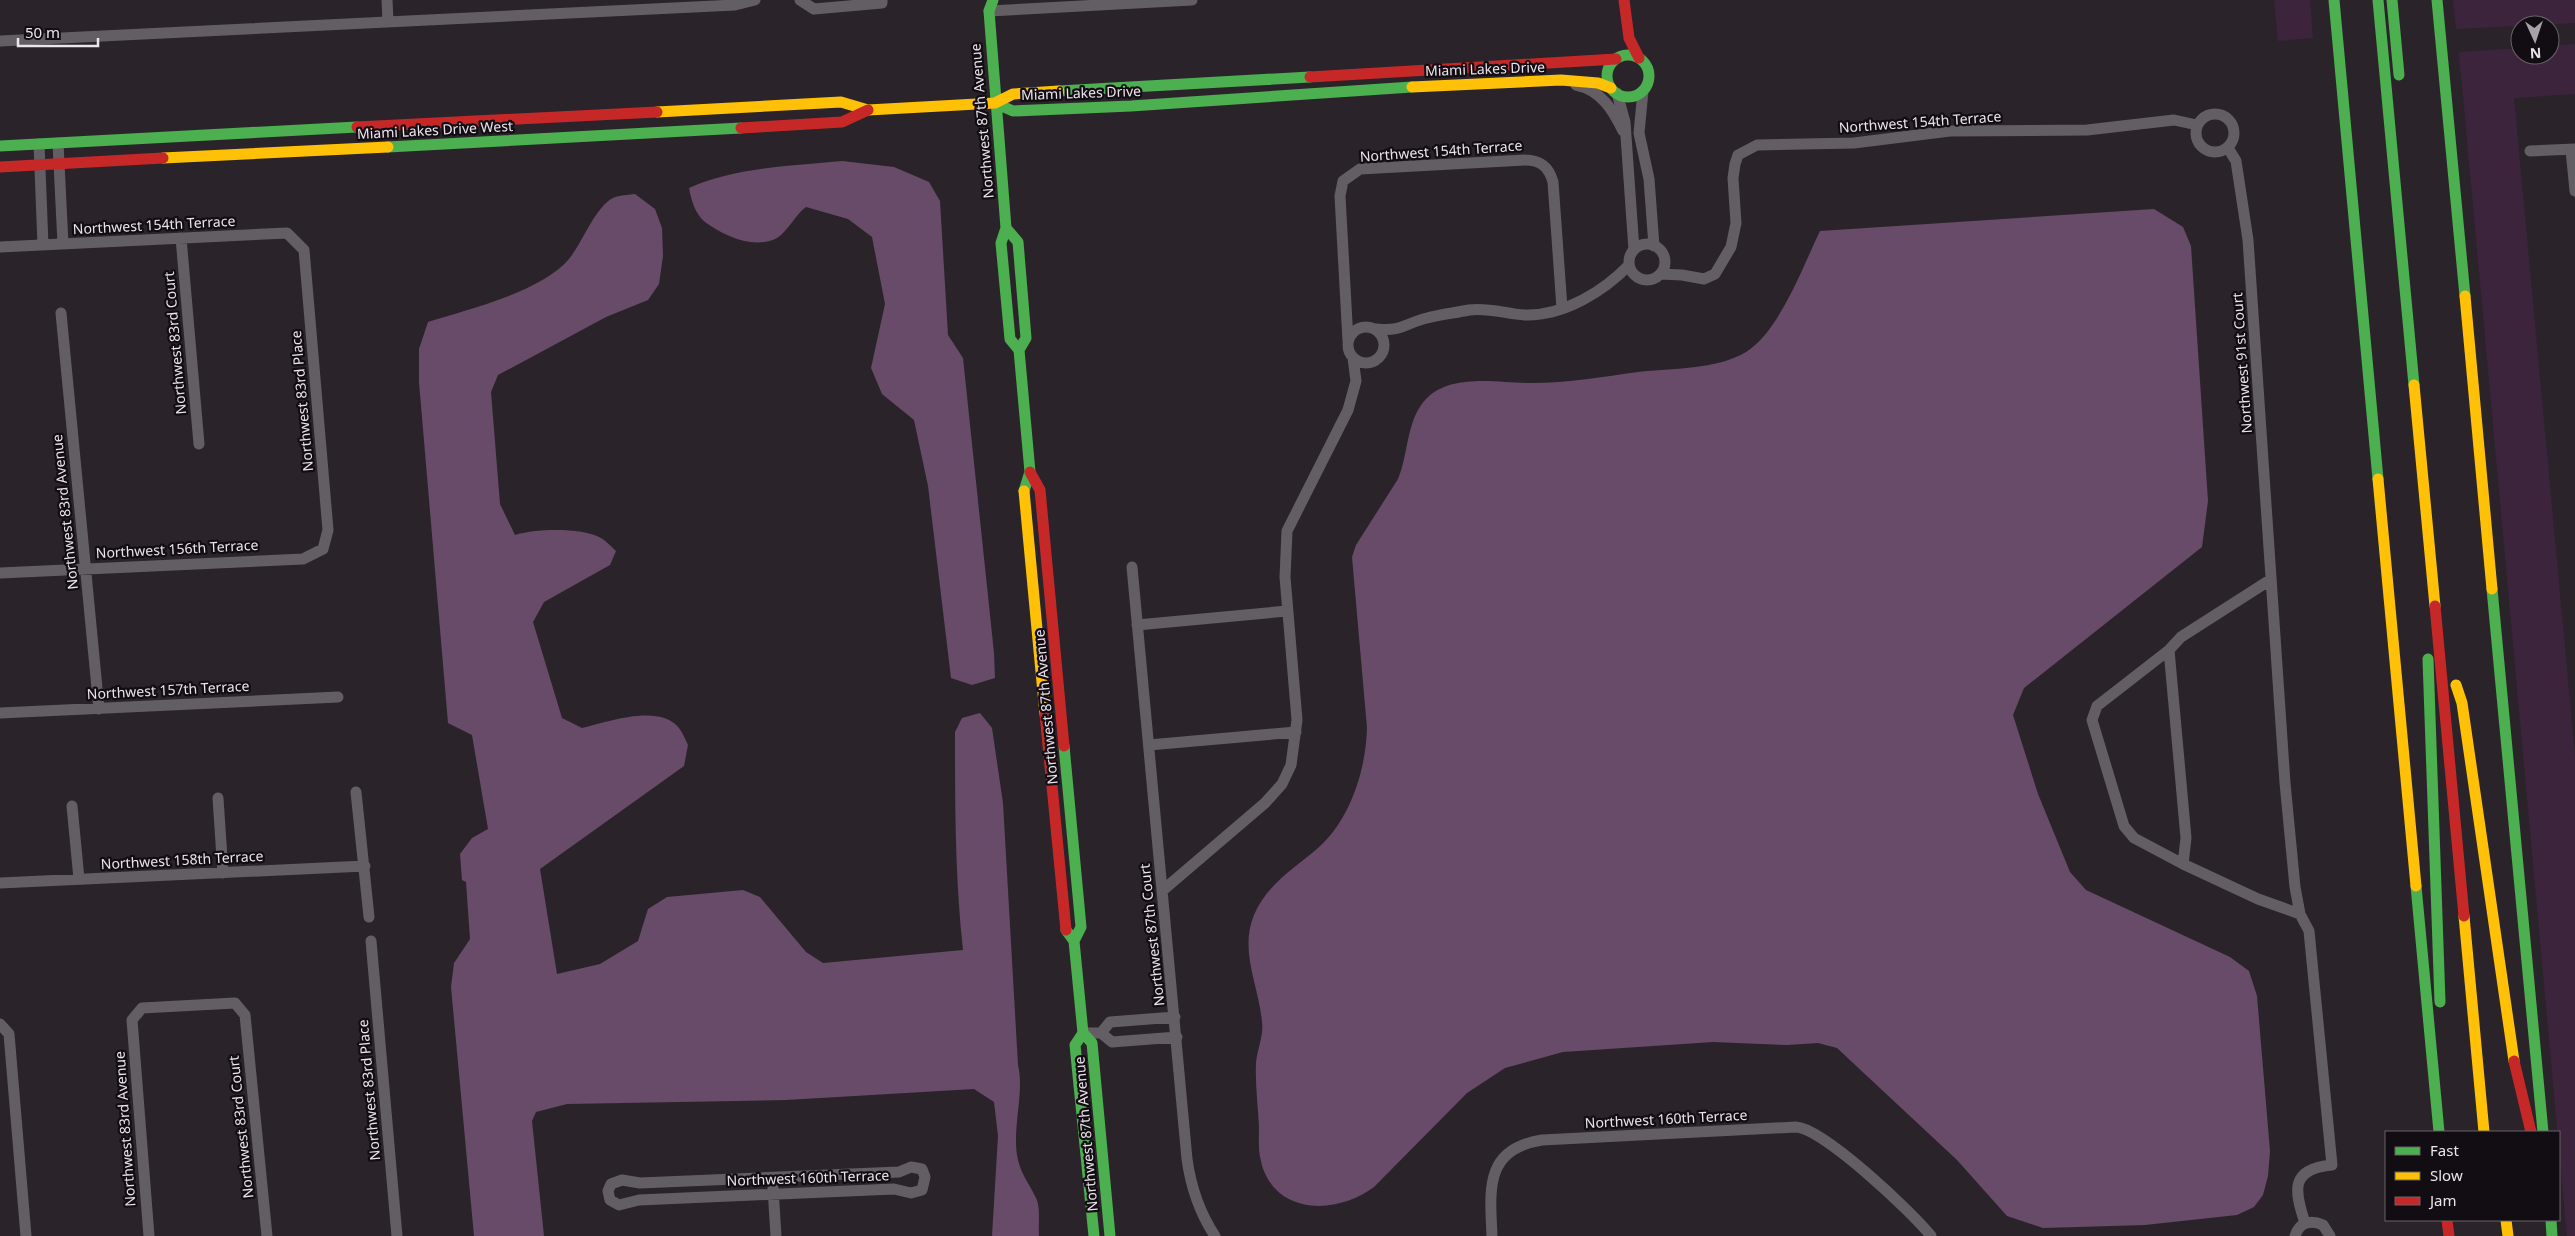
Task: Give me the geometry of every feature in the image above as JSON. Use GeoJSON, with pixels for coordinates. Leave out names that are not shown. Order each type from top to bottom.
{"type":"FeatureCollection","features":[{"type":"Feature","properties":{"kind":"main road","name":"Northwest 87th Avenue"},"geometry":{"type":"LineString","coordinates":[[982,0],[991,5],[995,103],[1006,228],[1001,243],[1010,339],[1019,350],[1030,472],[1024,492],[1065,928],[1074,941],[1083,1033],[1092,1043],[1110,1236]]}},
{"type":"Feature","properties":{"kind":"main road"},"geometry":{"type":"LineString","coordinates":[[1624,0],[1627,31],[1633,50],[1647,67],[1649,73],[1646,86],[1642,91],[1633,96],[1614,90],[1608,82],[1608,69],[1618,58],[1627,31]]}},
{"type":"Feature","properties":{"kind":"main road"},"geometry":{"type":"LineString","coordinates":[[2334,0],[2439,1131]]}},
{"type":"Feature","properties":{"kind":"main road"},"geometry":{"type":"LineString","coordinates":[[2378,0],[2484,1131]]}},
{"type":"Feature","properties":{"kind":"main road"},"geometry":{"type":"LineString","coordinates":[[2392,0],[2400,85]]}},
{"type":"Feature","properties":{"kind":"main road"},"geometry":{"type":"LineString","coordinates":[[2437,0],[2542,1131]]}},
{"type":"Feature","properties":{"kind":"main road"},"geometry":{"type":"LineString","coordinates":[[1618,58],[1633,56],[1639,58]]}},
{"type":"Feature","properties":{"kind":"main road","name":"Miami Lakes Drive"},"geometry":{"type":"LineString","coordinates":[[995,103],[1013,94],[1618,58]]}},
{"type":"Feature","properties":{"kind":"main road","name":"Miami Lakes Drive"},"geometry":{"type":"LineString","coordinates":[[995,103],[1013,110],[1098,107],[1420,86],[1459,87],[1582,79],[1602,83],[1614,90]]}},
{"type":"Feature","properties":{"kind":"main road","name":"Miami Lakes Drive West"},"geometry":{"type":"LineString","coordinates":[[0,146],[840,102],[868,110],[995,103]]}},
{"type":"Feature","properties":{"kind":"main road","name":"Miami Lakes Drive West"},"geometry":{"type":"LineString","coordinates":[[0,167],[823,124],[842,122],[868,110]]}},
{"type":"Feature","properties":{"kind":"main road","name":"Northwest 87th Avenue"},"geometry":{"type":"LineString","coordinates":[[1006,228],[1018,242],[1026,338],[1019,350]]}},
{"type":"Feature","properties":{"kind":"main road","name":"Northwest 87th Avenue"},"geometry":{"type":"LineString","coordinates":[[1030,472],[1040,490],[1054,624],[1081,927],[1074,941]]}},
{"type":"Feature","properties":{"kind":"main road"},"geometry":{"type":"LineString","coordinates":[[2427,512],[2429,720],[2441,1016],[2433,1054]]}},
{"type":"Feature","properties":{"kind":"main road"},"geometry":{"type":"LineString","coordinates":[[2471,850],[2455,680],[2462,703],[2511,1049],[2531,1131]]}},
{"type":"Feature","properties":{"kind":"main road","name":"Northwest 87th Avenue"},"geometry":{"type":"LineString","coordinates":[[1083,1033],[1075,1045],[1094,1236]]}},
{"type":"Feature","properties":{"kind":"main road"},"geometry":{"type":"LineString","coordinates":[[2447,1221],[2449,1236]]}},
{"type":"Feature","properties":{"kind":"main road"},"geometry":{"type":"LineString","coordinates":[[2506,1221],[2508,1236]]}},
{"type":"Feature","properties":{"kind":"main road"},"geometry":{"type":"LineString","coordinates":[[2551,1221],[2552,1236]]}},
{"type":"Feature","properties":{"kind":"street"},"geometry":{"type":"LineString","coordinates":[[386,0],[388,22]]}},
{"type":"Feature","properties":{"kind":"street"},"geometry":{"type":"LineString","coordinates":[[0,41],[735,5],[755,0]]}},
{"type":"Feature","properties":{"kind":"street"},"geometry":{"type":"LineString","coordinates":[[800,0],[814,9],[882,3],[882,0]]}},
{"type":"Feature","properties":{"kind":"street"},"geometry":{"type":"LineString","coordinates":[[991,5],[1192,0]]}},
{"type":"Feature","properties":{"kind":"street"},"geometry":{"type":"LineString","coordinates":[[1560,81],[1579,86],[1597,95],[1613,112],[1624,135]]}},
{"type":"Feature","properties":{"kind":"street"},"geometry":{"type":"LineString","coordinates":[[1614,90],[1625,122],[1624,135],[1629,165],[1634,250]]}},
{"type":"Feature","properties":{"kind":"street"},"geometry":{"type":"LineString","coordinates":[[1642,91],[1639,133],[1649,179],[1654,246]]}},
{"type":"Feature","properties":{"kind":"street"},"geometry":{"type":"LineString","coordinates":[[2212,114],[2224,116],[2233,124],[2234,137],[2228,148],[2216,153],[2204,149],[2196,138],[2197,125],[2206,116],[2212,114]]}},
{"type":"Feature","properties":{"kind":"street","name":"Northwest 154th Terrace"},"geometry":{"type":"LineString","coordinates":[[1682,275],[1697,279],[1710,277],[1715,274],[1731,247],[1736,223],[1733,178],[1738,155],[1750,148],[1765,143],[1854,142],[1984,130],[2087,130],[2174,120],[2197,125]]}},
{"type":"Feature","properties":{"kind":"street"},"geometry":{"type":"LineString","coordinates":[[58,143],[63,244]]}},
{"type":"Feature","properties":{"kind":"street"},"geometry":{"type":"LineString","coordinates":[[39,144],[43,245]]}},
{"type":"Feature","properties":{"kind":"street","name":"Northwest 91st Court"},"geometry":{"type":"LineString","coordinates":[[2228,148],[2236,161],[2253,299],[2270,580],[2285,784],[2295,887],[2300,914],[2309,931],[2332,1165],[2311,1168],[2302,1177],[2298,1194],[2305,1223]]}},
{"type":"Feature","properties":{"kind":"street"},"geometry":{"type":"LineString","coordinates":[[2530,151],[2573,149],[2575,191]]}},
{"type":"Feature","properties":{"kind":"street","name":"Northwest 154th Terrace"},"geometry":{"type":"LineString","coordinates":[[1346,298],[1340,196],[1343,181],[1360,169],[1525,160],[1544,165],[1551,173],[1562,308]]}},
{"type":"Feature","properties":{"kind":"street","name":"Northwest 154th Terrace"},"geometry":{"type":"LineString","coordinates":[[0,247],[287,234],[304,250]]}},
{"type":"Feature","properties":{"kind":"street","name":"Northwest 83rd Court"},"geometry":{"type":"LineString","coordinates":[[181,238],[199,444]]}},
{"type":"Feature","properties":{"kind":"street"},"geometry":{"type":"LineString","coordinates":[[1636,277],[1629,265],[1630,255],[1634,250],[1645,245],[1654,246],[1661,252],[1664,259],[1664,267],[1660,274]]}},
{"type":"Feature","properties":{"kind":"street","name":"Northwest 83rd Place"},"geometry":{"type":"LineString","coordinates":[[304,250],[328,530],[323,549]]}},
{"type":"Feature","properties":{"kind":"street"},"geometry":{"type":"LineString","coordinates":[[1664,259],[1682,275]]}},
{"type":"Feature","properties":{"kind":"street"},"geometry":{"type":"LineString","coordinates":[[1612,282],[1629,265]]}},
{"type":"Feature","properties":{"kind":"street"},"geometry":{"type":"LineString","coordinates":[[1346,298],[1354,316],[1365,326],[1377,330],[1392,331],[1428,318],[1476,309],[1529,315],[1544,314],[1562,308],[1612,282],[1636,277],[1648,280],[1660,274],[1682,275]]}},
{"type":"Feature","properties":{"kind":"street"},"geometry":{"type":"LineString","coordinates":[[1346,298],[1349,353],[1353,358],[1361,362],[1371,362]]}},
{"type":"Feature","properties":{"kind":"street","name":"Northwest 83rd Avenue"},"geometry":{"type":"LineString","coordinates":[[61,313],[99,709]]}},
{"type":"Feature","properties":{"kind":"street"},"geometry":{"type":"LineString","coordinates":[[1348,341],[1354,330],[1365,326]]}},
{"type":"Feature","properties":{"kind":"street"},"geometry":{"type":"LineString","coordinates":[[1162,891],[1274,794],[1287,776],[1293,756],[1296,732],[1285,569],[1287,531],[1345,418],[1356,381],[1401,328]]}},
{"type":"Feature","properties":{"kind":"street"},"geometry":{"type":"LineString","coordinates":[[1377,330],[1384,339],[1383,351]]}},
{"type":"Feature","properties":{"kind":"street"},"geometry":{"type":"LineString","coordinates":[[1353,358],[1356,381]]}},
{"type":"Feature","properties":{"kind":"street","name":"Northwest 156th Terrace"},"geometry":{"type":"LineString","coordinates":[[0,573],[304,558],[323,549]]}},
{"type":"Feature","properties":{"kind":"street","name":"Northwest 87th Court"},"geometry":{"type":"LineString","coordinates":[[1132,568],[1189,1175],[1199,1208],[1215,1236]]}},
{"type":"Feature","properties":{"kind":"street"},"geometry":{"type":"LineString","coordinates":[[2270,580],[2181,636],[2168,650],[2097,706],[2092,720],[2124,826],[2134,838],[2183,864],[2258,899],[2300,914]]}},
{"type":"Feature","properties":{"kind":"street"},"geometry":{"type":"LineString","coordinates":[[1137,625],[1287,611]]}},
{"type":"Feature","properties":{"kind":"street"},"geometry":{"type":"LineString","coordinates":[[2168,650],[2186,838],[2183,864]]}},
{"type":"Feature","properties":{"kind":"street","name":"Northwest 157th Terrace"},"geometry":{"type":"LineString","coordinates":[[0,713],[338,697]]}},
{"type":"Feature","properties":{"kind":"street"},"geometry":{"type":"LineString","coordinates":[[1149,746],[1296,732]]}},
{"type":"Feature","properties":{"kind":"street"},"geometry":{"type":"LineString","coordinates":[[356,792],[370,917]]}},
{"type":"Feature","properties":{"kind":"street"},"geometry":{"type":"LineString","coordinates":[[218,798],[223,873]]}},
{"type":"Feature","properties":{"kind":"street"},"geometry":{"type":"LineString","coordinates":[[72,806],[79,879]]}},
{"type":"Feature","properties":{"kind":"street","name":"Northwest 158th Terrace"},"geometry":{"type":"LineString","coordinates":[[0,883],[365,866]]}},
{"type":"Feature","properties":{"kind":"street","name":"Northwest 83rd Place"},"geometry":{"type":"LineString","coordinates":[[371,941],[397,1236]]}},
{"type":"Feature","properties":{"kind":"street","name":"Northwest 83rd Court"},"geometry":{"type":"LineString","coordinates":[[132,1020],[142,1008],[234,1003],[245,1015],[267,1236]]}},
{"type":"Feature","properties":{"kind":"street"},"geometry":{"type":"LineString","coordinates":[[1101,1033],[1110,1022],[1175,1017]]}},
{"type":"Feature","properties":{"kind":"street"},"geometry":{"type":"LineString","coordinates":[[1148,1019],[1150,1040]]}},
{"type":"Feature","properties":{"kind":"street","name":"Northwest 83rd Avenue"},"geometry":{"type":"LineString","coordinates":[[132,1020],[149,1236]]}},
{"type":"Feature","properties":{"kind":"street"},"geometry":{"type":"LineString","coordinates":[[0,1024],[9,1034],[26,1236]]}},
{"type":"Feature","properties":{"kind":"street"},"geometry":{"type":"LineString","coordinates":[[1083,1033],[1101,1033],[1112,1042],[1177,1038]]}},
{"type":"Feature","properties":{"kind":"street","name":"Northwest 160th Terrace"},"geometry":{"type":"LineString","coordinates":[[1492,1236],[1490,1188],[1493,1174],[1506,1154],[1530,1142],[1804,1128],[1813,1132],[1866,1172],[1931,1236]]}},
{"type":"Feature","properties":{"kind":"street","name":"Northwest 160th Terrace"},"geometry":{"type":"LineString","coordinates":[[911,1168],[922,1169],[925,1177],[922,1190],[911,1193],[894,1189],[774,1195],[640,1200],[619,1205],[610,1200],[608,1191],[611,1184],[622,1180],[640,1184],[899,1172],[911,1168]]}},
{"type":"Feature","properties":{"kind":"street"},"geometry":{"type":"LineString","coordinates":[[773,1178],[776,1236]]}},
{"type":"Feature","properties":{"kind":"street"},"geometry":{"type":"LineString","coordinates":[[2295,1236],[2297,1230],[2305,1223],[2311,1221],[2323,1224],[2330,1236]]}},
{"type":"Feature","properties":{"kind":"shaded area"},"geometry":{"type":"Polygon","coordinates":[[[2274,0],[2310,0],[2313,38],[2278,41],[2274,0]]]}},
{"type":"Feature","properties":{"kind":"shaded area"},"geometry":{"type":"Polygon","coordinates":[[[2453,0],[2575,0],[2575,23],[2560,24],[2560,15],[2510,15],[2510,26],[2456,29],[2453,0]]]}},
{"type":"Feature","properties":{"kind":"shaded area"},"geometry":{"type":"Polygon","coordinates":[[[2575,44],[2575,94],[2514,98],[2575,756],[2575,1236],[2567,1236],[2560,1159],[2560,1131],[2557,1131],[2459,52],[2510,49],[2510,65],[2560,65],[2560,45],[2575,44]]]}},
{"type":"Feature","properties":{"kind":"shaded area"},"geometry":{"type":"Polygon","coordinates":[[[842,161],[894,167],[929,182],[940,201],[948,335],[963,358],[994,653],[995,678],[972,685],[951,678],[928,486],[914,420],[882,394],[871,368],[885,304],[872,237],[848,219],[806,207],[777,238],[759,243],[740,240],[721,232],[702,219],[694,206],[689,188],[725,176],[764,168],[842,161]]]}},
{"type":"Feature","properties":{"kind":"shaded area"},"geometry":{"type":"Polygon","coordinates":[[[635,194],[655,209],[662,228],[663,256],[659,284],[648,300],[606,317],[498,375],[491,392],[500,504],[515,535],[546,530],[582,532],[601,538],[616,551],[610,565],[544,602],[533,622],[562,718],[582,728],[632,716],[646,715],[659,717],[670,721],[679,728],[688,745],[684,766],[540,869],[557,974],[600,964],[638,941],[648,909],[667,897],[743,890],[760,897],[806,952],[823,963],[963,950],[955,814],[955,732],[962,718],[980,713],[992,728],[1003,803],[1020,1076],[1016,1148],[1021,1170],[1038,1202],[1039,1236],[992,1236],[998,1136],[994,1102],[974,1089],[786,1100],[567,1104],[536,1112],[532,1121],[544,1236],[474,1236],[451,987],[454,963],[470,939],[466,882],[462,880],[460,854],[472,838],[488,829],[472,735],[448,723],[419,382],[419,349],[428,322],[503,298],[541,281],[557,271],[574,252],[600,209],[615,197],[635,194]]]}},
{"type":"Feature","properties":{"kind":"shaded area"},"geometry":{"type":"Polygon","coordinates":[[[2154,209],[2183,227],[2191,246],[2208,501],[2202,547],[2024,688],[2013,715],[2038,794],[2070,872],[2086,890],[2230,957],[2249,971],[2257,996],[2270,1151],[2268,1176],[2263,1195],[2254,1207],[2237,1215],[2145,1225],[2043,1228],[2007,1216],[1957,1160],[1837,1048],[1818,1043],[1787,1045],[1713,1042],[1563,1052],[1505,1068],[1467,1093],[1374,1187],[1365,1193],[1344,1202],[1322,1206],[1299,1203],[1279,1192],[1265,1173],[1259,1153],[1256,1071],[1262,1027],[1249,955],[1250,928],[1259,904],[1266,894],[1329,837],[1347,809],[1354,793],[1363,761],[1367,728],[1352,557],[1356,545],[1398,479],[1402,469],[1411,426],[1420,406],[1427,398],[1437,390],[1461,382],[1539,383],[1568,381],[1708,365],[1734,358],[1746,352],[1769,330],[1789,297],[1820,231],[2154,209]]]}},
{"type":"Feature","properties":{"kind":"traffic: fast"},"geometry":{"type":"LineString","coordinates":[[993,0],[989,11],[1006,228],[1001,243],[1010,339],[1019,350],[1030,472],[1024,491]]}},
{"type":"Feature","properties":{"kind":"traffic: fast"},"geometry":{"type":"LineString","coordinates":[[2334,0],[2378,479]]}},
{"type":"Feature","properties":{"kind":"traffic: fast"},"geometry":{"type":"LineString","coordinates":[[2378,0],[2414,385]]}},
{"type":"Feature","properties":{"kind":"traffic: fast"},"geometry":{"type":"LineString","coordinates":[[2392,0],[2399,75]]}},
{"type":"Feature","properties":{"kind":"traffic: fast"},"geometry":{"type":"LineString","coordinates":[[2437,0],[2465,296]]}},
{"type":"Feature","properties":{"kind":"traffic: fast"},"geometry":{"type":"LineString","coordinates":[[1628,55],[1643,61],[1649,76],[1643,91],[1628,97],[1613,91],[1607,76],[1613,61],[1628,55]]}},
{"type":"Feature","properties":{"kind":"traffic: fast"},"geometry":{"type":"LineString","coordinates":[[1059,91],[1310,77]]}},
{"type":"Feature","properties":{"kind":"traffic: fast"},"geometry":{"type":"LineString","coordinates":[[995,103],[1013,111],[1131,106],[1412,87]]}},
{"type":"Feature","properties":{"kind":"traffic: fast"},"geometry":{"type":"LineString","coordinates":[[0,146],[357,127]]}},
{"type":"Feature","properties":{"kind":"traffic: fast"},"geometry":{"type":"LineString","coordinates":[[388,147],[741,128]]}},
{"type":"Feature","properties":{"kind":"traffic: fast"},"geometry":{"type":"LineString","coordinates":[[1006,228],[1018,242],[1026,338],[1019,350]]}},
{"type":"Feature","properties":{"kind":"traffic: fast"},"geometry":{"type":"LineString","coordinates":[[2492,589],[2543,1131]]}},
{"type":"Feature","properties":{"kind":"traffic: fast"},"geometry":{"type":"LineString","coordinates":[[2428,659],[2440,1002]]}},
{"type":"Feature","properties":{"kind":"traffic: fast"},"geometry":{"type":"LineString","coordinates":[[1064,746],[1081,927],[1074,941]]}},
{"type":"Feature","properties":{"kind":"traffic: fast"},"geometry":{"type":"LineString","coordinates":[[2416,886],[2439,1131]]}},
{"type":"Feature","properties":{"kind":"traffic: fast"},"geometry":{"type":"LineString","coordinates":[[1066,930],[1074,941],[1083,1033],[1092,1043],[1110,1236]]}},
{"type":"Feature","properties":{"kind":"traffic: fast"},"geometry":{"type":"LineString","coordinates":[[1083,1033],[1075,1045],[1094,1236]]}},
{"type":"Feature","properties":{"kind":"traffic: fast"},"geometry":{"type":"LineString","coordinates":[[2551,1221],[2552,1236]]}},
{"type":"Feature","properties":{"kind":"traffic: slow"},"geometry":{"type":"LineString","coordinates":[[1412,87],[1561,80],[1598,83],[1611,88]]}},
{"type":"Feature","properties":{"kind":"traffic: slow"},"geometry":{"type":"LineString","coordinates":[[657,112],[841,102],[868,110],[995,103],[1013,94],[1059,91]]}},
{"type":"Feature","properties":{"kind":"traffic: slow"},"geometry":{"type":"LineString","coordinates":[[163,158],[388,147]]}},
{"type":"Feature","properties":{"kind":"traffic: slow"},"geometry":{"type":"LineString","coordinates":[[2465,296],[2492,589]]}},
{"type":"Feature","properties":{"kind":"traffic: slow"},"geometry":{"type":"LineString","coordinates":[[2414,385],[2435,606]]}},
{"type":"Feature","properties":{"kind":"traffic: slow"},"geometry":{"type":"LineString","coordinates":[[2378,479],[2416,886]]}},
{"type":"Feature","properties":{"kind":"traffic: slow"},"geometry":{"type":"LineString","coordinates":[[1024,491],[1045,714]]}},
{"type":"Feature","properties":{"kind":"traffic: slow"},"geometry":{"type":"LineString","coordinates":[[2456,685],[2462,703],[2514,1061]]}},
{"type":"Feature","properties":{"kind":"traffic: slow"},"geometry":{"type":"LineString","coordinates":[[2464,916],[2484,1131]]}},
{"type":"Feature","properties":{"kind":"traffic: slow"},"geometry":{"type":"LineString","coordinates":[[2506,1221],[2508,1236]]}},
{"type":"Feature","properties":{"kind":"traffic: jam"},"geometry":{"type":"LineString","coordinates":[[1624,0],[1629,38],[1639,58]]}},
{"type":"Feature","properties":{"kind":"traffic: jam"},"geometry":{"type":"LineString","coordinates":[[1310,77],[1616,59]]}},
{"type":"Feature","properties":{"kind":"traffic: jam"},"geometry":{"type":"LineString","coordinates":[[741,128],[842,122],[868,110]]}},
{"type":"Feature","properties":{"kind":"traffic: jam"},"geometry":{"type":"LineString","coordinates":[[357,127],[657,112]]}},
{"type":"Feature","properties":{"kind":"traffic: jam"},"geometry":{"type":"LineString","coordinates":[[0,167],[163,158]]}},
{"type":"Feature","properties":{"kind":"traffic: jam"},"geometry":{"type":"LineString","coordinates":[[1030,472],[1040,490],[1064,746]]}},
{"type":"Feature","properties":{"kind":"traffic: jam"},"geometry":{"type":"LineString","coordinates":[[2435,606],[2464,916]]}},
{"type":"Feature","properties":{"kind":"traffic: jam"},"geometry":{"type":"LineString","coordinates":[[1045,714],[1066,930]]}},
{"type":"Feature","properties":{"kind":"traffic: jam"},"geometry":{"type":"LineString","coordinates":[[2514,1061],[2531,1131]]}},
{"type":"Feature","properties":{"kind":"traffic: jam"},"geometry":{"type":"LineString","coordinates":[[2447,1221],[2449,1236]]}}]}
